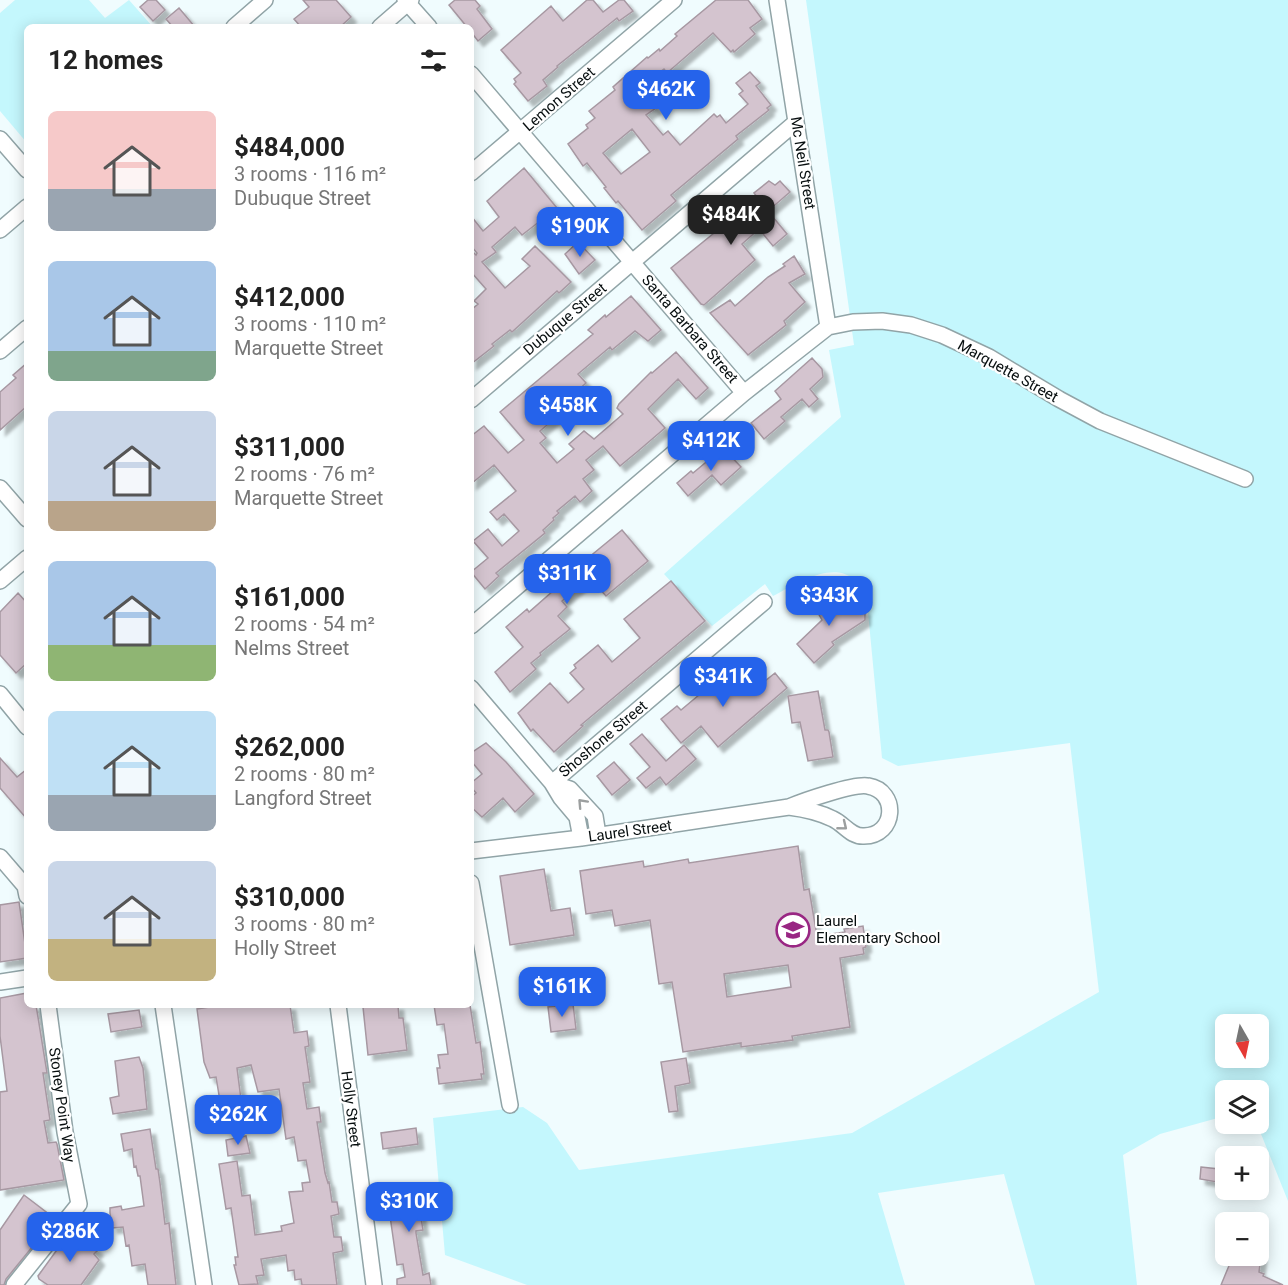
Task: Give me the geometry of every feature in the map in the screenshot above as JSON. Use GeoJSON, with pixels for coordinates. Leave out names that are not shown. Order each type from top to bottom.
{"type":"FeatureCollection","features":[{"type":"Feature","properties":{"kind":"street"},"geometry":{"type":"LineString","coordinates":[[237,24],[265,0]]}},
{"type":"Feature","properties":{"kind":"street","name":"Lemon Street"},"geometry":{"type":"LineString","coordinates":[[474,170],[674,0]]}},
{"type":"Feature","properties":{"kind":"street","name":"Mc Neil Street"},"geometry":{"type":"LineString","coordinates":[[777,0],[828,327]]}},
{"type":"Feature","properties":{"kind":"street"},"geometry":{"type":"LineString","coordinates":[[383,24],[408,1],[427,24]]}},
{"type":"Feature","properties":{"kind":"street","name":"Santa Barbara Street"},"geometry":{"type":"LineString","coordinates":[[474,78],[744,393]]}},
{"type":"Feature","properties":{"kind":"street","name":"Dubuque Street"},"geometry":{"type":"LineString","coordinates":[[474,397],[796,122]]}},
{"type":"Feature","properties":{"kind":"street"},"geometry":{"type":"LineString","coordinates":[[0,139],[24,167]]}},
{"type":"Feature","properties":{"kind":"street"},"geometry":{"type":"LineString","coordinates":[[0,230],[24,210]]}},
{"type":"Feature","properties":{"kind":"street","name":"Marquette Street"},"geometry":{"type":"LineString","coordinates":[[474,623],[744,393],[828,327],[853,322],[882,321],[911,325],[942,335],[989,357],[1100,421],[1245,479]]}},
{"type":"Feature","properties":{"kind":"street"},"geometry":{"type":"LineString","coordinates":[[0,351],[24,331]]}},
{"type":"Feature","properties":{"kind":"street"},"geometry":{"type":"LineString","coordinates":[[0,488],[24,516]]}},
{"type":"Feature","properties":{"kind":"street"},"geometry":{"type":"LineString","coordinates":[[0,581],[24,561]]}},
{"type":"Feature","properties":{"kind":"street","name":"Shoshone Street"},"geometry":{"type":"LineString","coordinates":[[552,783],[764,602]]}},
{"type":"Feature","properties":{"kind":"street"},"geometry":{"type":"LineString","coordinates":[[474,692],[552,783],[577,817],[581,838]]}},
{"type":"Feature","properties":{"kind":"street"},"geometry":{"type":"LineString","coordinates":[[0,694],[24,723]]}},
{"type":"Feature","properties":{"kind":"street"},"geometry":{"type":"LineString","coordinates":[[552,783],[570,789],[595,816],[598,835]]}},
{"type":"Feature","properties":{"kind":"street"},"geometry":{"type":"LineString","coordinates":[[857,785],[869,786],[882,791],[889,803],[891,815],[883,829],[873,835],[861,837],[850,832],[835,820],[811,810],[789,807],[857,785]]}},
{"type":"Feature","properties":{"kind":"street","name":"Laurel Street"},"geometry":{"type":"LineString","coordinates":[[474,851],[581,838],[789,807]]}},
{"type":"Feature","properties":{"kind":"street"},"geometry":{"type":"LineString","coordinates":[[0,857],[24,885]]}},
{"type":"Feature","properties":{"kind":"street"},"geometry":{"type":"LineString","coordinates":[[474,900],[510,1105]]}},
{"type":"Feature","properties":{"kind":"street"},"geometry":{"type":"LineString","coordinates":[[0,982],[24,978]]}},
{"type":"Feature","properties":{"kind":"street","name":"Stoney Point Way"},"geometry":{"type":"LineString","coordinates":[[14,1285],[79,1204],[65,1132],[48,1008]]}},
{"type":"Feature","properties":{"kind":"street"},"geometry":{"type":"LineString","coordinates":[[163,1008],[204,1285]]}},
{"type":"Feature","properties":{"kind":"street","name":"Holly Street"},"geometry":{"type":"LineString","coordinates":[[338,1008],[374,1285]]}},
{"type":"Feature","properties":{"kind":"shaded area"},"geometry":{"type":"Polygon","coordinates":[[[15,0],[89,0],[105,18],[129,0],[150,24],[24,24],[24,139],[0,111],[0,13],[15,0]]]}},
{"type":"Feature","properties":{"kind":"shaded area"},"geometry":{"type":"Polygon","coordinates":[[[806,0],[1288,0],[1288,1201],[1269,1154],[1269,1146],[1266,1146],[1261,1134],[1269,1134],[1269,1080],[1215,1080],[1215,1119],[1160,1134],[1123,1155],[1137,1285],[1035,1285],[1004,1174],[878,1193],[905,1285],[527,1285],[445,1255],[433,1118],[523,1107],[547,1123],[579,1170],[852,1133],[1099,992],[1070,743],[898,766],[882,758],[867,602],[860,586],[850,577],[839,573],[813,576],[773,596],[765,584],[712,626],[664,574],[841,417],[829,350],[854,345],[806,0]]]}},
{"type":"Feature","properties":{"kind":"building"},"geometry":{"type":"Polygon","coordinates":[[[148,0],[156,0],[165,10],[153,21],[140,7],[148,0]]]}},
{"type":"Feature","properties":{"kind":"building"},"geometry":{"type":"Polygon","coordinates":[[[303,0],[336,0],[351,17],[343,24],[298,24],[294,19],[309,7],[303,0]]]}},
{"type":"Feature","properties":{"kind":"building"},"geometry":{"type":"Polygon","coordinates":[[[455,0],[475,0],[480,6],[477,9],[492,29],[478,41],[474,36],[474,24],[465,24],[449,5],[455,0]]]}},
{"type":"Feature","properties":{"kind":"building"},"geometry":{"type":"Polygon","coordinates":[[[587,0],[593,0],[603,12],[619,0],[624,0],[633,11],[619,21],[617,18],[557,66],[543,80],[547,86],[528,101],[514,84],[516,82],[514,79],[521,73],[501,50],[551,6],[563,21],[587,0]]]}},
{"type":"Feature","properties":{"kind":"building"},"geometry":{"type":"Polygon","coordinates":[[[716,0],[748,0],[762,19],[750,28],[755,34],[734,52],[733,50],[731,52],[713,33],[667,73],[664,69],[639,88],[656,108],[646,115],[663,135],[668,131],[680,145],[714,114],[717,117],[720,115],[726,123],[748,104],[739,94],[743,91],[736,83],[750,72],[760,83],[756,86],[771,105],[767,108],[769,110],[736,136],[738,139],[671,195],[676,201],[642,230],[618,201],[616,203],[587,163],[583,166],[568,144],[588,128],[586,125],[595,118],[589,111],[615,90],[613,87],[647,57],[659,49],[660,51],[677,36],[675,34],[716,0]],[[632,129],[603,153],[621,174],[650,152],[632,129]]]}},
{"type":"Feature","properties":{"kind":"building"},"geometry":{"type":"Polygon","coordinates":[[[179,8],[192,24],[170,24],[166,19],[179,8]]]}},
{"type":"Feature","properties":{"kind":"building"},"geometry":{"type":"Polygon","coordinates":[[[524,168],[557,208],[522,235],[515,227],[492,247],[496,252],[482,262],[505,288],[530,266],[522,259],[535,246],[571,282],[559,293],[557,291],[512,332],[510,330],[492,344],[494,346],[474,362],[474,307],[478,304],[474,301],[486,289],[474,275],[474,253],[476,255],[477,253],[474,250],[474,220],[483,231],[499,217],[487,201],[524,168]]]}},
{"type":"Feature","properties":{"kind":"building"},"geometry":{"type":"Polygon","coordinates":[[[769,181],[775,185],[780,181],[790,192],[768,211],[787,234],[773,246],[759,229],[742,244],[755,260],[704,305],[701,304],[671,268],[719,229],[715,225],[727,214],[733,219],[757,197],[754,193],[769,181]]]}},
{"type":"Feature","properties":{"kind":"building"},"geometry":{"type":"Polygon","coordinates":[[[578,242],[595,260],[579,274],[565,254],[578,242]]]}},
{"type":"Feature","properties":{"kind":"building"},"geometry":{"type":"Polygon","coordinates":[[[794,256],[805,274],[789,283],[805,302],[784,321],[786,325],[748,355],[710,313],[730,300],[735,306],[768,277],[785,266],[783,264],[794,256]]]}},
{"type":"Feature","properties":{"kind":"building"},"geometry":{"type":"Polygon","coordinates":[[[631,296],[661,330],[648,341],[635,331],[612,350],[610,347],[578,374],[586,383],[562,405],[566,409],[540,431],[546,438],[540,443],[557,463],[574,449],[569,444],[584,431],[594,439],[623,414],[617,408],[619,404],[651,372],[676,352],[708,388],[696,399],[678,379],[648,409],[665,428],[620,466],[603,446],[586,460],[594,470],[583,479],[592,491],[580,502],[575,496],[557,511],[559,513],[553,518],[554,520],[543,530],[545,533],[496,573],[499,576],[485,589],[474,576],[474,570],[488,558],[474,540],[488,529],[502,546],[519,531],[504,514],[497,520],[490,512],[516,491],[494,465],[474,482],[474,434],[484,426],[508,453],[524,440],[500,412],[593,334],[588,330],[605,315],[606,317],[631,296]]]}},
{"type":"Feature","properties":{"kind":"building"},"geometry":{"type":"Polygon","coordinates":[[[812,358],[822,369],[823,377],[810,389],[818,399],[809,407],[802,399],[781,417],[785,421],[764,439],[751,423],[781,399],[775,391],[812,358]]]}},
{"type":"Feature","properties":{"kind":"building"},"geometry":{"type":"Polygon","coordinates":[[[24,366],[24,409],[0,430],[0,392],[16,378],[13,375],[24,366]]]}},
{"type":"Feature","properties":{"kind":"building"},"geometry":{"type":"Polygon","coordinates":[[[723,448],[741,467],[721,485],[712,475],[688,496],[677,483],[723,448]]]}},
{"type":"Feature","properties":{"kind":"building"},"geometry":{"type":"Polygon","coordinates":[[[622,530],[648,561],[606,596],[590,578],[562,601],[567,607],[558,616],[570,629],[540,653],[541,655],[531,663],[536,669],[510,692],[495,672],[523,647],[506,627],[527,609],[529,612],[562,583],[560,581],[622,530]]]}},
{"type":"Feature","properties":{"kind":"building"},"geometry":{"type":"Polygon","coordinates":[[[671,581],[705,621],[581,725],[583,726],[554,752],[533,729],[531,731],[518,713],[550,683],[568,703],[584,689],[570,673],[576,668],[574,665],[598,645],[612,662],[640,638],[624,619],[671,581]]]}},
{"type":"Feature","properties":{"kind":"building"},"geometry":{"type":"Polygon","coordinates":[[[820,592],[824,599],[827,597],[833,605],[837,603],[842,611],[865,610],[865,620],[832,642],[834,645],[814,663],[797,644],[822,620],[810,599],[820,592]]]}},
{"type":"Feature","properties":{"kind":"building"},"geometry":{"type":"Polygon","coordinates":[[[18,593],[24,600],[24,666],[16,673],[0,655],[0,612],[18,593]]]}},
{"type":"Feature","properties":{"kind":"building"},"geometry":{"type":"Polygon","coordinates":[[[730,669],[750,693],[775,673],[787,688],[718,747],[701,726],[681,743],[661,719],[677,706],[681,710],[730,669]]]}},
{"type":"Feature","properties":{"kind":"building"},"geometry":{"type":"Polygon","coordinates":[[[818,691],[825,730],[829,732],[833,757],[808,761],[800,722],[792,723],[788,696],[818,691]]]}},
{"type":"Feature","properties":{"kind":"building"},"geometry":{"type":"Polygon","coordinates":[[[642,734],[666,761],[684,745],[696,759],[666,785],[660,777],[646,788],[637,778],[650,767],[630,744],[642,734]]]}},
{"type":"Feature","properties":{"kind":"building"},"geometry":{"type":"Polygon","coordinates":[[[486,743],[534,794],[515,812],[503,798],[482,817],[474,810],[476,793],[474,781],[482,774],[474,765],[474,751],[486,743]]]}},
{"type":"Feature","properties":{"kind":"building"},"geometry":{"type":"Polygon","coordinates":[[[0,758],[17,777],[24,771],[24,816],[0,788],[0,758]]]}},
{"type":"Feature","properties":{"kind":"building"},"geometry":{"type":"Polygon","coordinates":[[[614,762],[630,780],[612,795],[597,776],[614,762]]]}},
{"type":"Feature","properties":{"kind":"building"},"geometry":{"type":"Polygon","coordinates":[[[798,846],[804,890],[809,889],[817,936],[845,932],[844,929],[863,926],[866,947],[863,948],[864,954],[840,958],[850,1027],[792,1036],[793,1040],[741,1047],[741,1043],[683,1052],[672,982],[659,984],[650,920],[615,926],[612,910],[586,914],[580,871],[643,861],[644,867],[688,859],[689,863],[798,846]],[[788,965],[724,974],[727,997],[791,987],[788,965]]]}},
{"type":"Feature","properties":{"kind":"building"},"geometry":{"type":"Polygon","coordinates":[[[544,869],[551,911],[570,908],[574,935],[510,945],[500,876],[544,869]]]}},
{"type":"Feature","properties":{"kind":"building"},"geometry":{"type":"Polygon","coordinates":[[[19,902],[24,937],[24,958],[0,962],[0,905],[19,902]]]}},
{"type":"Feature","properties":{"kind":"building"},"geometry":{"type":"Polygon","coordinates":[[[24,994],[24,1008],[36,1008],[47,1073],[43,1073],[50,1120],[44,1121],[48,1143],[56,1142],[57,1144],[64,1180],[0,1190],[0,1092],[7,1091],[0,1036],[0,998],[24,994]]]}},
{"type":"Feature","properties":{"kind":"building"},"geometry":{"type":"Polygon","coordinates":[[[573,1004],[576,1029],[551,1032],[548,1007],[573,1004]]]}},
{"type":"Feature","properties":{"kind":"building"},"geometry":{"type":"Polygon","coordinates":[[[290,1008],[294,1033],[307,1031],[309,1046],[305,1047],[310,1082],[303,1083],[307,1109],[319,1107],[321,1122],[317,1122],[325,1173],[332,1202],[337,1202],[339,1214],[331,1216],[334,1237],[341,1237],[343,1251],[333,1253],[337,1285],[302,1285],[301,1279],[295,1280],[294,1270],[288,1271],[286,1255],[261,1259],[264,1275],[256,1276],[258,1284],[239,1285],[234,1265],[236,1265],[235,1257],[238,1257],[231,1208],[226,1209],[219,1164],[237,1161],[242,1196],[250,1195],[255,1235],[282,1231],[281,1226],[294,1223],[289,1192],[303,1191],[302,1183],[310,1182],[306,1160],[298,1161],[294,1137],[286,1139],[279,1089],[258,1092],[251,1065],[237,1068],[243,1115],[227,1117],[226,1112],[222,1113],[216,1077],[210,1078],[204,1062],[197,1009],[290,1008]]]}},
{"type":"Feature","properties":{"kind":"building"},"geometry":{"type":"Polygon","coordinates":[[[363,1008],[398,1008],[399,1018],[403,1018],[407,1050],[368,1055],[363,1008]]]}},
{"type":"Feature","properties":{"kind":"building"},"geometry":{"type":"Polygon","coordinates":[[[434,1008],[470,1008],[476,1043],[480,1042],[484,1074],[481,1074],[482,1079],[439,1084],[438,1055],[448,1054],[444,1024],[437,1025],[434,1008]]]}},
{"type":"Feature","properties":{"kind":"building"},"geometry":{"type":"Polygon","coordinates":[[[139,1010],[142,1027],[111,1032],[108,1014],[139,1010]]]}},
{"type":"Feature","properties":{"kind":"building"},"geometry":{"type":"Polygon","coordinates":[[[139,1057],[143,1068],[147,1109],[113,1114],[110,1098],[119,1096],[115,1061],[139,1057]]]}},
{"type":"Feature","properties":{"kind":"building"},"geometry":{"type":"Polygon","coordinates":[[[686,1058],[690,1083],[675,1086],[678,1111],[669,1112],[661,1062],[686,1058]]]}},
{"type":"Feature","properties":{"kind":"building"},"geometry":{"type":"Polygon","coordinates":[[[416,1128],[418,1144],[383,1149],[381,1133],[416,1128]]]}},
{"type":"Feature","properties":{"kind":"building"},"geometry":{"type":"Polygon","coordinates":[[[150,1129],[165,1224],[169,1223],[176,1285],[148,1285],[145,1264],[132,1266],[123,1227],[112,1228],[110,1208],[121,1206],[122,1210],[144,1206],[140,1176],[138,1176],[136,1166],[134,1167],[132,1149],[124,1151],[121,1134],[150,1129]]]}},
{"type":"Feature","properties":{"kind":"building"},"geometry":{"type":"Polygon","coordinates":[[[246,1136],[250,1153],[228,1156],[226,1140],[246,1136]]]}},
{"type":"Feature","properties":{"kind":"building"},"geometry":{"type":"Polygon","coordinates":[[[1201,1167],[1215,1169],[1215,1182],[1200,1179],[1201,1167]]]}},
{"type":"Feature","properties":{"kind":"building"},"geometry":{"type":"Polygon","coordinates":[[[427,1184],[430,1198],[418,1200],[423,1230],[416,1231],[416,1233],[423,1275],[429,1273],[431,1285],[397,1285],[397,1279],[405,1277],[403,1264],[397,1265],[389,1194],[427,1184]]]}},
{"type":"Feature","properties":{"kind":"building"},"geometry":{"type":"Polygon","coordinates":[[[24,1195],[50,1215],[47,1219],[51,1224],[6,1279],[4,1285],[0,1285],[0,1230],[24,1195]]]}},
{"type":"Feature","properties":{"kind":"building"},"geometry":{"type":"Polygon","coordinates":[[[77,1235],[98,1250],[94,1254],[99,1260],[81,1285],[48,1285],[39,1279],[38,1276],[67,1236],[74,1239],[77,1235]]]}},
{"type":"Feature","properties":{"kind":"building"},"geometry":{"type":"Polygon","coordinates":[[[1229,1266],[1260,1266],[1259,1272],[1264,1274],[1263,1276],[1283,1285],[1221,1285],[1229,1266]]]}},
{"type":"Feature","properties":{"kind":"place","name":"Laurel Elementary School"},"geometry":{"type":"Point","coordinates":[793,930]}}]}
